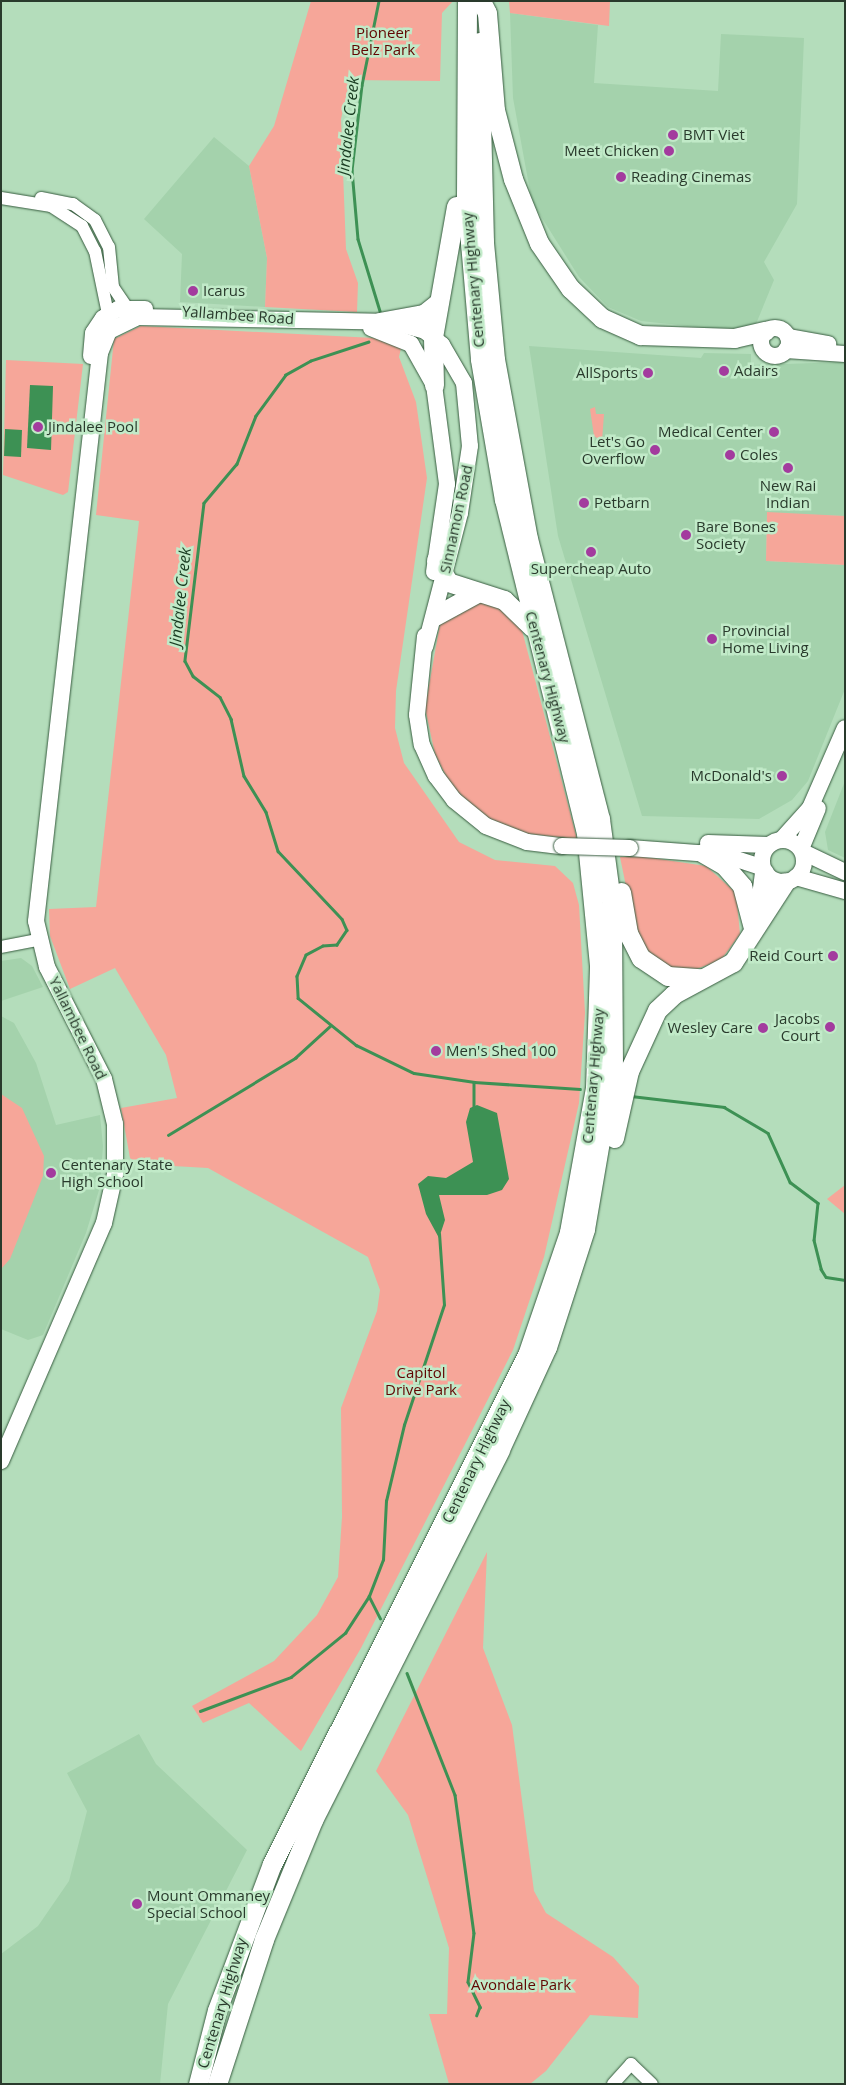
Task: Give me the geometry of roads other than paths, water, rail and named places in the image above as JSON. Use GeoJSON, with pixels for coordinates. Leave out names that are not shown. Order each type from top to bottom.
{"type":"FeatureCollection","features":[{"type":"Feature","properties":{"kind":"highway","name":"Centenary Highway"},"geometry":{"type":"LineString","coordinates":[[198,2084],[217,2010],[282,1842],[528,1355],[569,1232],[595,1088],[598,934],[580,800],[535,630],[484,389],[469,249],[465,107],[467,1]]}},
{"type":"Feature","properties":{"kind":"highway","name":"Centenary Highway"},"geometry":{"type":"LineString","coordinates":[[217,2083],[251,1973],[295,1860],[535,1376],[585,1229],[613,1066],[612,908],[600,819],[528,539],[500,397],[484,242],[480,1]]}},
{"type":"Feature","properties":{"kind":"highway"},"geometry":{"type":"LineString","coordinates":[[480,1],[487,13],[495,110],[512,179],[539,243],[570,288],[602,318],[640,335],[734,338],[766,331]]}},
{"type":"Feature","properties":{"kind":"highway"},"geometry":{"type":"LineString","coordinates":[[434,385],[433,337],[454,234],[458,128],[465,107]]}},
{"type":"Feature","properties":{"kind":"highway"},"geometry":{"type":"LineString","coordinates":[[379,322],[424,314],[439,302]]}},
{"type":"Feature","properties":{"kind":"highway"},"geometry":{"type":"LineString","coordinates":[[436,560],[444,577],[477,594],[512,605],[535,630]]}},
{"type":"Feature","properties":{"kind":"highway"},"geometry":{"type":"LineString","coordinates":[[435,616],[477,594]]}},
{"type":"Feature","properties":{"kind":"highway"},"geometry":{"type":"LineString","coordinates":[[600,819],[610,835],[628,933],[636,952],[668,976],[709,978]]}},
{"type":"Feature","properties":{"kind":"highway"},"geometry":{"type":"LineString","coordinates":[[703,853],[737,879],[755,924]]}},
{"type":"Feature","properties":{"kind":"highway"},"geometry":{"type":"LineString","coordinates":[[755,924],[763,870]]}},
{"type":"Feature","properties":{"kind":"highway"},"geometry":{"type":"LineString","coordinates":[[585,1229],[595,1222],[627,1078],[644,1035],[665,1000],[709,978],[733,962],[755,924],[791,880]]}},
{"type":"Feature","properties":{"kind":"highway"},"geometry":{"type":"LineString","coordinates":[[189,2084],[206,2026],[217,2010]]}},
{"type":"Feature","properties":{"kind":"main road","name":"Yallambee Road"},"geometry":{"type":"LineString","coordinates":[[1,1461],[104,1223],[115,1174],[115,1124],[104,1080],[38,940],[37,903],[100,353],[118,313],[306,321]]}},
{"type":"Feature","properties":{"kind":"main road","name":"Sinnamon Road"},"geometry":{"type":"LineString","coordinates":[[306,321],[407,324],[433,337],[462,377],[470,431],[464,493],[435,616],[425,646]]}},
{"type":"Feature","properties":{"kind":"main road","name":"Sinnamon Road"},"geometry":{"type":"LineString","coordinates":[[349,323],[387,331],[409,343],[424,360],[434,385],[447,473],[417,722],[427,760],[444,788],[486,826],[527,842],[562,846],[655,849],[703,853],[791,880],[845,891]]}},
{"type":"Feature","properties":{"kind":"main road"},"geometry":{"type":"LineString","coordinates":[[787,343],[776,356],[764,351],[761,343],[766,331],[777,328],[787,343],[845,354]]}},
{"type":"Feature","properties":{"kind":"main road"},"geometry":{"type":"LineString","coordinates":[[787,343],[845,344]]}},
{"type":"Feature","properties":{"kind":"main road"},"geometry":{"type":"LineString","coordinates":[[763,870],[775,842],[810,808],[845,728]]}},
{"type":"Feature","properties":{"kind":"main road"},"geometry":{"type":"LineString","coordinates":[[791,880],[804,866],[802,851],[813,818],[845,752]]}},
{"type":"Feature","properties":{"kind":"main road"},"geometry":{"type":"LineString","coordinates":[[813,818],[821,858]]}},
{"type":"Feature","properties":{"kind":"main road"},"geometry":{"type":"LineString","coordinates":[[775,842],[821,858],[845,872]]}},
{"type":"Feature","properties":{"kind":"main road","name":"Sinnamon Road"},"geometry":{"type":"LineString","coordinates":[[655,849],[694,843],[775,842]]}},
{"type":"Feature","properties":{"kind":"street"},"geometry":{"type":"LineString","coordinates":[[1,198],[64,201],[80,208],[102,231],[109,270],[117,298],[118,313]]}},
{"type":"Feature","properties":{"kind":"street"},"geometry":{"type":"LineString","coordinates":[[19,199],[66,212],[89,236],[118,313]]}},
{"type":"Feature","properties":{"kind":"street"},"geometry":{"type":"LineString","coordinates":[[89,236],[102,231]]}},
{"type":"Feature","properties":{"kind":"street"},"geometry":{"type":"LineString","coordinates":[[1,947],[38,940]]}},
{"type":"Feature","properties":{"kind":"street"},"geometry":{"type":"LineString","coordinates":[[613,2084],[631,2064],[652,2084]]}},
{"type":"Feature","properties":{"kind":"waterway","name":"Jindalee Creek"},"geometry":{"type":"LineString","coordinates":[[379,1],[362,85],[352,170],[358,239],[380,311]]}},
{"type":"Feature","properties":{"kind":"waterway","name":"Jindalee Creek"},"geometry":{"type":"LineString","coordinates":[[369,342],[311,361],[286,375],[256,416],[237,464],[204,503],[185,661],[193,676],[220,697],[231,719],[244,776],[266,812],[278,851],[342,919],[347,930],[337,945],[323,946],[306,955],[297,976],[298,998],[356,1045],[414,1073],[474,1082],[580,1089]]}},
{"type":"Feature","properties":{"kind":"waterway"},"geometry":{"type":"LineString","coordinates":[[168,1135],[295,1058],[330,1026]]}},
{"type":"Feature","properties":{"kind":"waterway"},"geometry":{"type":"LineString","coordinates":[[474,1082],[474,1109]]}},
{"type":"Feature","properties":{"kind":"waterway","name":"Jindalee Creek"},"geometry":{"type":"LineString","coordinates":[[631,1096],[724,1107],[768,1133],[790,1182],[818,1203],[814,1240],[821,1269],[826,1277],[845,1280]]}},
{"type":"Feature","properties":{"kind":"waterway"},"geometry":{"type":"LineString","coordinates":[[200,1711],[291,1677],[345,1633],[369,1596],[383,1560],[386,1501],[404,1425],[444,1305],[439,1234]]}},
{"type":"Feature","properties":{"kind":"waterway"},"geometry":{"type":"LineString","coordinates":[[369,1596],[380,1618]]}},
{"type":"Feature","properties":{"kind":"waterway"},"geometry":{"type":"LineString","coordinates":[[407,1673],[455,1795],[474,1933],[468,1982],[480,2007],[477,2015]]}},
{"type":"Feature","properties":{"kind":"place","name":"BMT Viet"},"geometry":{"type":"Point","coordinates":[673,135]}},
{"type":"Feature","properties":{"kind":"place","name":"Meet Chicken"},"geometry":{"type":"Point","coordinates":[669,151]}},
{"type":"Feature","properties":{"kind":"place","name":"Reading Cinemas"},"geometry":{"type":"Point","coordinates":[621,177]}},
{"type":"Feature","properties":{"kind":"place","name":"Icarus"},"geometry":{"type":"Point","coordinates":[193,291]}},
{"type":"Feature","properties":{"kind":"place","name":"Adairs"},"geometry":{"type":"Point","coordinates":[724,371]}},
{"type":"Feature","properties":{"kind":"place","name":"AllSports"},"geometry":{"type":"Point","coordinates":[648,373]}},
{"type":"Feature","properties":{"kind":"place","name":"Jindalee Pool"},"geometry":{"type":"Point","coordinates":[38,427]}},
{"type":"Feature","properties":{"kind":"place","name":"Medical Center"},"geometry":{"type":"Point","coordinates":[774,432]}},
{"type":"Feature","properties":{"kind":"place","name":"Let's Go Overflow"},"geometry":{"type":"Point","coordinates":[655,450]}},
{"type":"Feature","properties":{"kind":"place","name":"Coles"},"geometry":{"type":"Point","coordinates":[730,455]}},
{"type":"Feature","properties":{"kind":"place","name":"New Rai Indian"},"geometry":{"type":"Point","coordinates":[788,468]}},
{"type":"Feature","properties":{"kind":"place","name":"Petbarn"},"geometry":{"type":"Point","coordinates":[584,503]}},
{"type":"Feature","properties":{"kind":"place","name":"Bare Bones Society"},"geometry":{"type":"Point","coordinates":[686,535]}},
{"type":"Feature","properties":{"kind":"place","name":"Supercheap Auto"},"geometry":{"type":"Point","coordinates":[591,552]}},
{"type":"Feature","properties":{"kind":"place","name":"Provincial Home Living"},"geometry":{"type":"Point","coordinates":[712,639]}},
{"type":"Feature","properties":{"kind":"place","name":"McDonald's"},"geometry":{"type":"Point","coordinates":[782,776]}},
{"type":"Feature","properties":{"kind":"place","name":"Reid Court"},"geometry":{"type":"Point","coordinates":[833,956]}},
{"type":"Feature","properties":{"kind":"place","name":"Jacobs Court"},"geometry":{"type":"Point","coordinates":[830,1027]}},
{"type":"Feature","properties":{"kind":"place","name":"Wesley Care"},"geometry":{"type":"Point","coordinates":[763,1028]}},
{"type":"Feature","properties":{"kind":"place","name":"Men's Shed 100"},"geometry":{"type":"Point","coordinates":[436,1051]}},
{"type":"Feature","properties":{"kind":"place","name":"Centenary State High School"},"geometry":{"type":"Point","coordinates":[51,1173]}},
{"type":"Feature","properties":{"kind":"place","name":"Mount Ommaney Special School"},"geometry":{"type":"Point","coordinates":[137,1904]}},
{"type":"Feature","properties":{"kind":"park label","name":"Pioneer Belz Park"},"geometry":{"type":"Point","coordinates":[383,40]}},
{"type":"Feature","properties":{"kind":"park label","name":"Capitol Drive Park"},"geometry":{"type":"Point","coordinates":[421,1380]}},
{"type":"Feature","properties":{"kind":"park label","name":"Avondale Park"},"geometry":{"type":"Point","coordinates":[521,1985]}}]}
